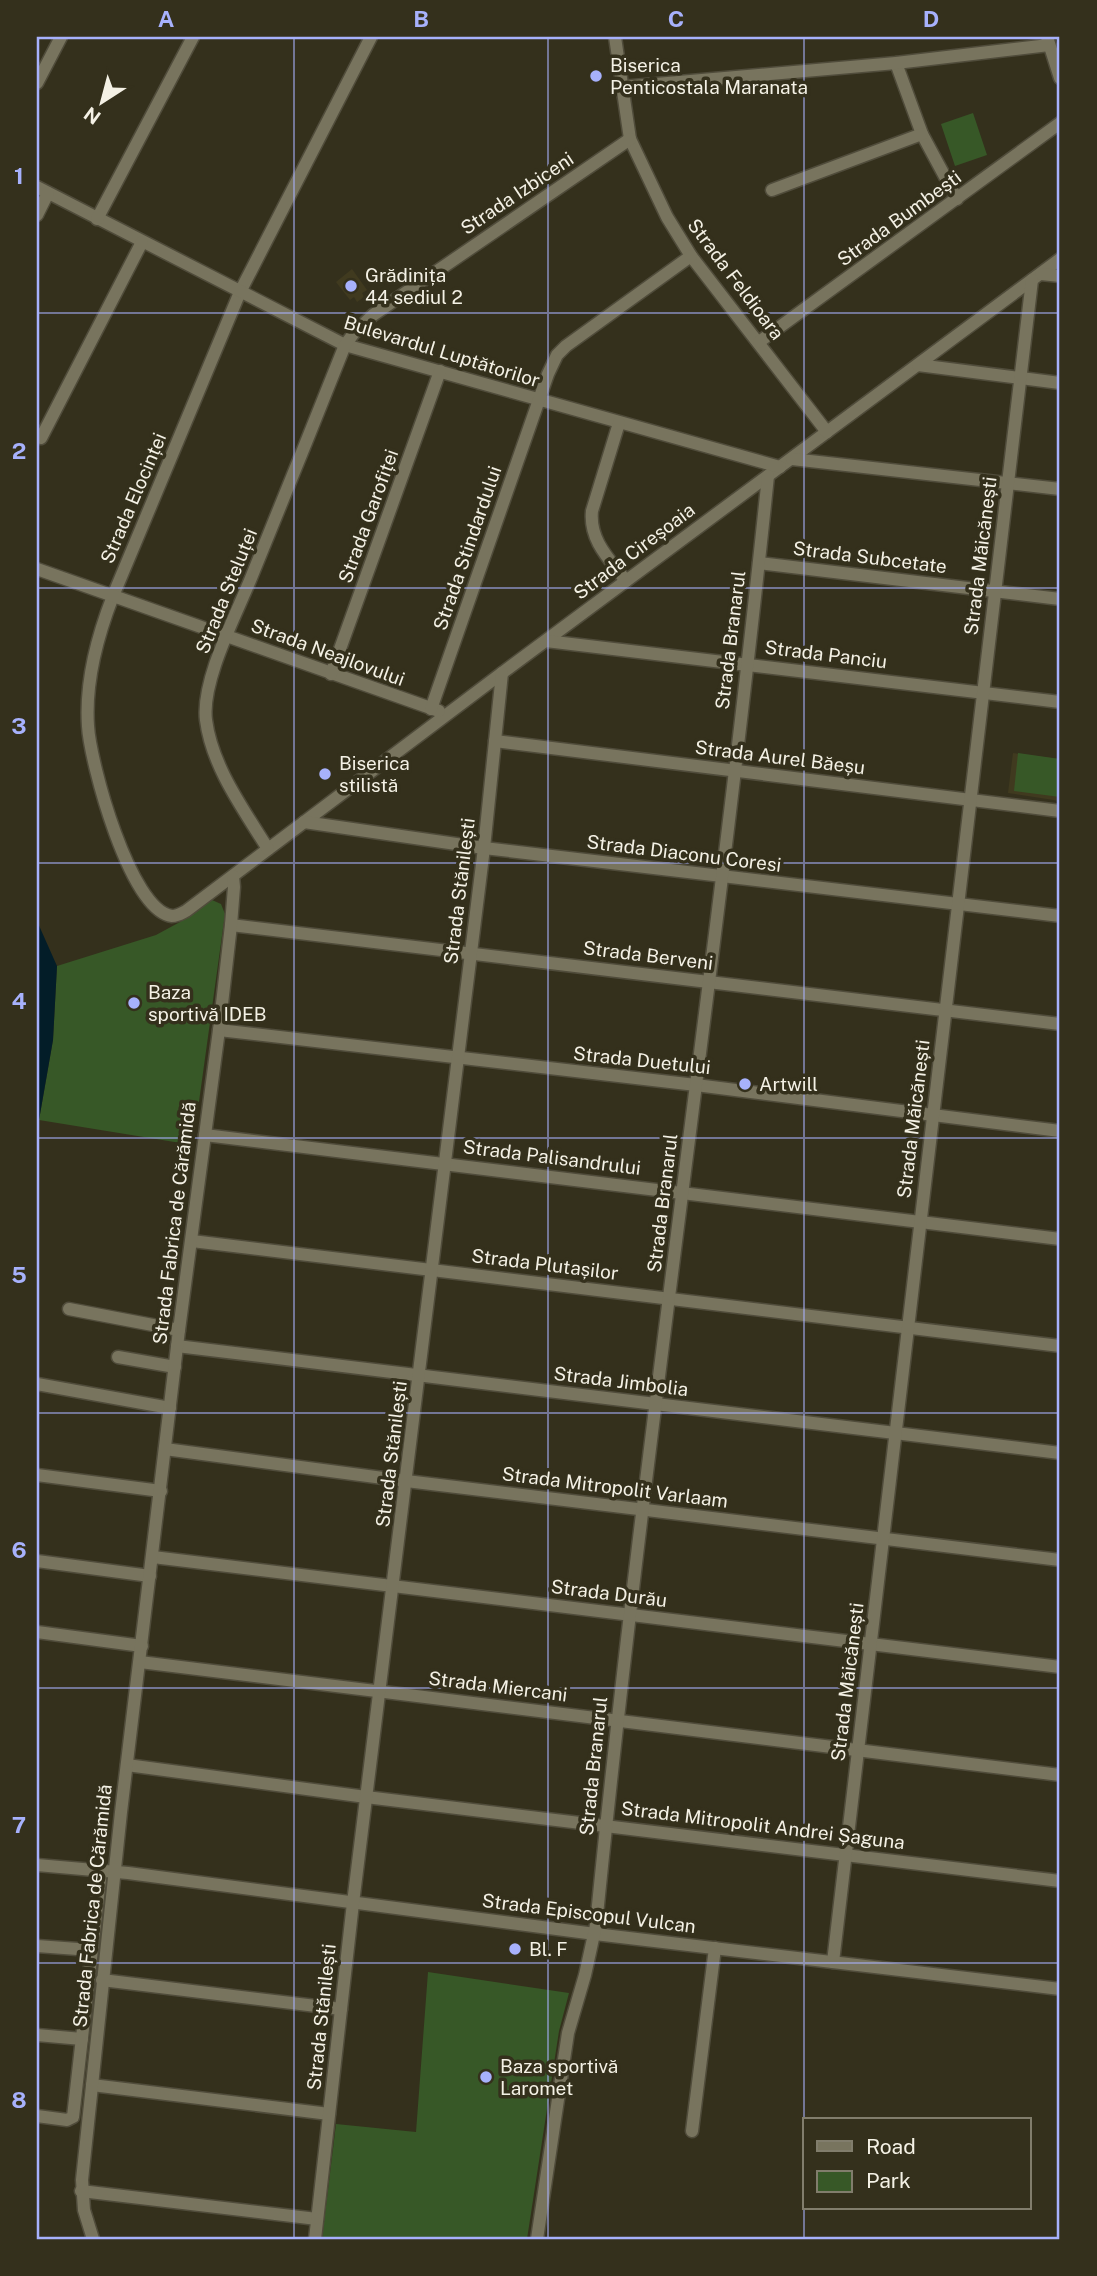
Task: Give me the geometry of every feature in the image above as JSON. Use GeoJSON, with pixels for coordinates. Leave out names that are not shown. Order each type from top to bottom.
{"type":"FeatureCollection","features":[{"type":"Feature","properties":{"kind":"street"},"geometry":{"type":"LineString","coordinates":[[37,83],[61,37]]}},
{"type":"Feature","properties":{"kind":"street"},"geometry":{"type":"LineString","coordinates":[[97,219],[193,37]]}},
{"type":"Feature","properties":{"kind":"street","name":"Strada Elocinței"},"geometry":{"type":"LineString","coordinates":[[233,876],[178,915],[166,914],[152,902],[139,884],[115,834],[102,799],[93,762],[88,727],[91,671],[101,629],[113,596],[240,292],[371,37]]}},
{"type":"Feature","properties":{"kind":"street"},"geometry":{"type":"LineString","coordinates":[[615,37],[631,139]]}},
{"type":"Feature","properties":{"kind":"street"},"geometry":{"type":"LineString","coordinates":[[622,87],[896,63],[1048,41],[1060,78]]}},
{"type":"Feature","properties":{"kind":"street"},"geometry":{"type":"LineString","coordinates":[[896,63],[922,134],[957,199]]}},
{"type":"Feature","properties":{"kind":"street","name":"Strada Bumbești"},"geometry":{"type":"LineString","coordinates":[[759,342],[1060,123]]}},
{"type":"Feature","properties":{"kind":"street"},"geometry":{"type":"LineString","coordinates":[[772,190],[922,134]]}},
{"type":"Feature","properties":{"kind":"street","name":"Strada Feldioara"},"geometry":{"type":"LineString","coordinates":[[631,139],[667,217],[691,256],[827,432]]}},
{"type":"Feature","properties":{"kind":"street","name":"Strada Izbiceni"},"geometry":{"type":"LineString","coordinates":[[345,345],[373,315],[631,139]]}},
{"type":"Feature","properties":{"kind":"street"},"geometry":{"type":"LineString","coordinates":[[37,215],[43,190]]}},
{"type":"Feature","properties":{"kind":"street","name":"Bulevardul Luptătorilor"},"geometry":{"type":"LineString","coordinates":[[43,190],[345,345],[780,467]]}},
{"type":"Feature","properties":{"kind":"street"},"geometry":{"type":"LineString","coordinates":[[41,438],[142,242]]}},
{"type":"Feature","properties":{"kind":"street","name":"Strada Stindardului"},"geometry":{"type":"LineString","coordinates":[[431,709],[551,365],[566,346],[691,256]]}},
{"type":"Feature","properties":{"kind":"street","name":"Strada Cireșoaia"},"geometry":{"type":"LineString","coordinates":[[233,876],[1060,259]]}},
{"type":"Feature","properties":{"kind":"street"},"geometry":{"type":"LineString","coordinates":[[1036,277],[1060,276]]}},
{"type":"Feature","properties":{"kind":"street","name":"Strada Măicănești"},"geometry":{"type":"LineString","coordinates":[[833,1962],[957,905],[1021,378],[1036,277]]}},
{"type":"Feature","properties":{"kind":"street","name":"Strada Steluței"},"geometry":{"type":"LineString","coordinates":[[268,849],[224,774],[211,743],[206,721],[207,695],[228,636],[345,345]]}},
{"type":"Feature","properties":{"kind":"street"},"geometry":{"type":"LineString","coordinates":[[918,365],[1060,383]]}},
{"type":"Feature","properties":{"kind":"street","name":"Strada Garofiței"},"geometry":{"type":"LineString","coordinates":[[331,674],[440,371]]}},
{"type":"Feature","properties":{"kind":"street"},"geometry":{"type":"LineString","coordinates":[[619,423],[590,523],[594,538],[626,581]]}},
{"type":"Feature","properties":{"kind":"street"},"geometry":{"type":"LineString","coordinates":[[792,459],[1060,489]]}},
{"type":"Feature","properties":{"kind":"street","name":"Strada Branarul"},"geometry":{"type":"LineString","coordinates":[[537,2239],[568,2033],[595,1934],[642,1509],[696,1085],[768,476]]}},
{"type":"Feature","properties":{"kind":"street","name":"Strada Subcetate"},"geometry":{"type":"LineString","coordinates":[[759,563],[1060,598]]}},
{"type":"Feature","properties":{"kind":"street","name":"Strada Neajlovului"},"geometry":{"type":"LineString","coordinates":[[37,569],[447,715]]}},
{"type":"Feature","properties":{"kind":"street","name":"Strada Panciu"},"geometry":{"type":"LineString","coordinates":[[545,641],[1060,702]]}},
{"type":"Feature","properties":{"kind":"street","name":"Strada Stănilești"},"geometry":{"type":"LineString","coordinates":[[315,2239],[353,1903],[484,848],[502,673]]}},
{"type":"Feature","properties":{"kind":"street","name":"Strada Aurel Băeșu"},"geometry":{"type":"LineString","coordinates":[[495,741],[1060,811]]}},
{"type":"Feature","properties":{"kind":"street","name":"Strada Diaconu Coresi"},"geometry":{"type":"LineString","coordinates":[[304,822],[484,848],[1060,916]]}},
{"type":"Feature","properties":{"kind":"street","name":"Strada Fabrica de Cărămidă"},"geometry":{"type":"LineString","coordinates":[[93,2239],[82,2191],[102,1980],[153,1556],[156,1490],[165,1448],[219,1030],[231,925],[233,876]]}},
{"type":"Feature","properties":{"kind":"street","name":"Strada Berveni"},"geometry":{"type":"LineString","coordinates":[[231,925],[1060,1024]]}},
{"type":"Feature","properties":{"kind":"street","name":"Strada Duetului"},"geometry":{"type":"LineString","coordinates":[[219,1030],[696,1085],[1060,1131]]}},
{"type":"Feature","properties":{"kind":"street","name":"Strada Palisandrului"},"geometry":{"type":"LineString","coordinates":[[205,1135],[1060,1239]]}},
{"type":"Feature","properties":{"kind":"street","name":"Strada Plutașilor"},"geometry":{"type":"LineString","coordinates":[[192,1241],[1060,1346]]}},
{"type":"Feature","properties":{"kind":"street"},"geometry":{"type":"LineString","coordinates":[[69,1309],[179,1330]]}},
{"type":"Feature","properties":{"kind":"street","name":"Strada Jimbolia"},"geometry":{"type":"LineString","coordinates":[[177,1346],[1060,1453]]}},
{"type":"Feature","properties":{"kind":"street"},"geometry":{"type":"LineString","coordinates":[[118,1357],[175,1367]]}},
{"type":"Feature","properties":{"kind":"street"},"geometry":{"type":"LineString","coordinates":[[37,1384],[170,1408]]}},
{"type":"Feature","properties":{"kind":"street","name":"Strada Mitropolit Varlaam"},"geometry":{"type":"LineString","coordinates":[[165,1448],[407,1481],[1060,1560]]}},
{"type":"Feature","properties":{"kind":"street"},"geometry":{"type":"LineString","coordinates":[[37,1475],[156,1490]]}},
{"type":"Feature","properties":{"kind":"street","name":"Strada Durău"},"geometry":{"type":"LineString","coordinates":[[153,1556],[1060,1667]]}},
{"type":"Feature","properties":{"kind":"street"},"geometry":{"type":"LineString","coordinates":[[37,1561],[150,1576]]}},
{"type":"Feature","properties":{"kind":"street"},"geometry":{"type":"LineString","coordinates":[[37,1632],[142,1646]]}},
{"type":"Feature","properties":{"kind":"street","name":"Strada Miercani"},"geometry":{"type":"LineString","coordinates":[[140,1662],[1060,1775]]}},
{"type":"Feature","properties":{"kind":"street","name":"Strada Mitropolit Andrei Șaguna"},"geometry":{"type":"LineString","coordinates":[[127,1765],[366,1797],[1060,1881]]}},
{"type":"Feature","properties":{"kind":"street","name":"Strada Episcopul Vulcan"},"geometry":{"type":"LineString","coordinates":[[37,1865],[101,1870],[595,1934],[1060,1989]]}},
{"type":"Feature","properties":{"kind":"street","name":"Strada Fabrica de Cărămidă"},"geometry":{"type":"LineString","coordinates":[[37,2116],[71,2119],[73,2116],[101,1870]]}},
{"type":"Feature","properties":{"kind":"street"},"geometry":{"type":"LineString","coordinates":[[37,1947],[91,1950]]}},
{"type":"Feature","properties":{"kind":"street"},"geometry":{"type":"LineString","coordinates":[[692,2131],[715,1948]]}},
{"type":"Feature","properties":{"kind":"street"},"geometry":{"type":"LineString","coordinates":[[102,1980],[341,2010]]}},
{"type":"Feature","properties":{"kind":"street"},"geometry":{"type":"LineString","coordinates":[[37,2035],[82,2039]]}},
{"type":"Feature","properties":{"kind":"street"},"geometry":{"type":"LineString","coordinates":[[92,2085],[329,2114]]}},
{"type":"Feature","properties":{"kind":"street"},"geometry":{"type":"LineString","coordinates":[[82,2191],[317,2219]]}},
{"type":"Feature","properties":{"kind":"shaded area","name":"Grădinița 44 sediul 2"},"geometry":{"type":"Polygon","coordinates":[[[352,269],[367,290],[362,293],[364,297],[357,302],[354,297],[350,300],[336,282],[352,269]]]}},
{"type":"Feature","properties":{"kind":"shaded area"},"geometry":{"type":"Polygon","coordinates":[[[1013,753],[1060,759],[1060,801],[1008,793],[1013,753]]]}},
{"type":"Feature","properties":{"kind":"green space"},"geometry":{"type":"Polygon","coordinates":[[[973,113],[987,155],[955,166],[941,124],[973,113]]]}},
{"type":"Feature","properties":{"kind":"green space"},"geometry":{"type":"Polygon","coordinates":[[[1018,753],[1060,759],[1060,797],[1014,791],[1018,753]]]}},
{"type":"Feature","properties":{"kind":"green space","name":"Baza sportivă IDEB"},"geometry":{"type":"Polygon","coordinates":[[[212,900],[221,904],[225,914],[193,1145],[39,1120],[53,1040],[57,966],[156,935],[212,900]]]}},
{"type":"Feature","properties":{"kind":"green space","name":"Baza sportivă Laromet"},"geometry":{"type":"Polygon","coordinates":[[[428,1972],[569,1993],[559,2031],[527,2239],[322,2239],[336,2124],[416,2132],[428,1972]]]}},
{"type":"Feature","properties":{"kind":"water"},"geometry":{"type":"Polygon","coordinates":[[[37,921],[57,966],[53,1040],[39,1120],[37,1149],[37,921]]]}},
{"type":"Feature","properties":{"kind":"place","name":"Biserica Penticostala Maranata"},"geometry":{"type":"Point","coordinates":[596,76]}},
{"type":"Feature","properties":{"kind":"place","name":"Grădinița 44 sediul 2"},"geometry":{"type":"Point","coordinates":[351,286]}},
{"type":"Feature","properties":{"kind":"place","name":"Biserica stilistă"},"geometry":{"type":"Point","coordinates":[325,774]}},
{"type":"Feature","properties":{"kind":"place","name":"Baza sportivă IDEB"},"geometry":{"type":"Point","coordinates":[134,1003]}},
{"type":"Feature","properties":{"kind":"place","name":"Artwill"},"geometry":{"type":"Point","coordinates":[745,1084]}},
{"type":"Feature","properties":{"kind":"place","name":"Bl. F"},"geometry":{"type":"Point","coordinates":[515,1949]}},
{"type":"Feature","properties":{"kind":"place","name":"Baza sportivă Laromet"},"geometry":{"type":"Point","coordinates":[486,2077]}}]}
